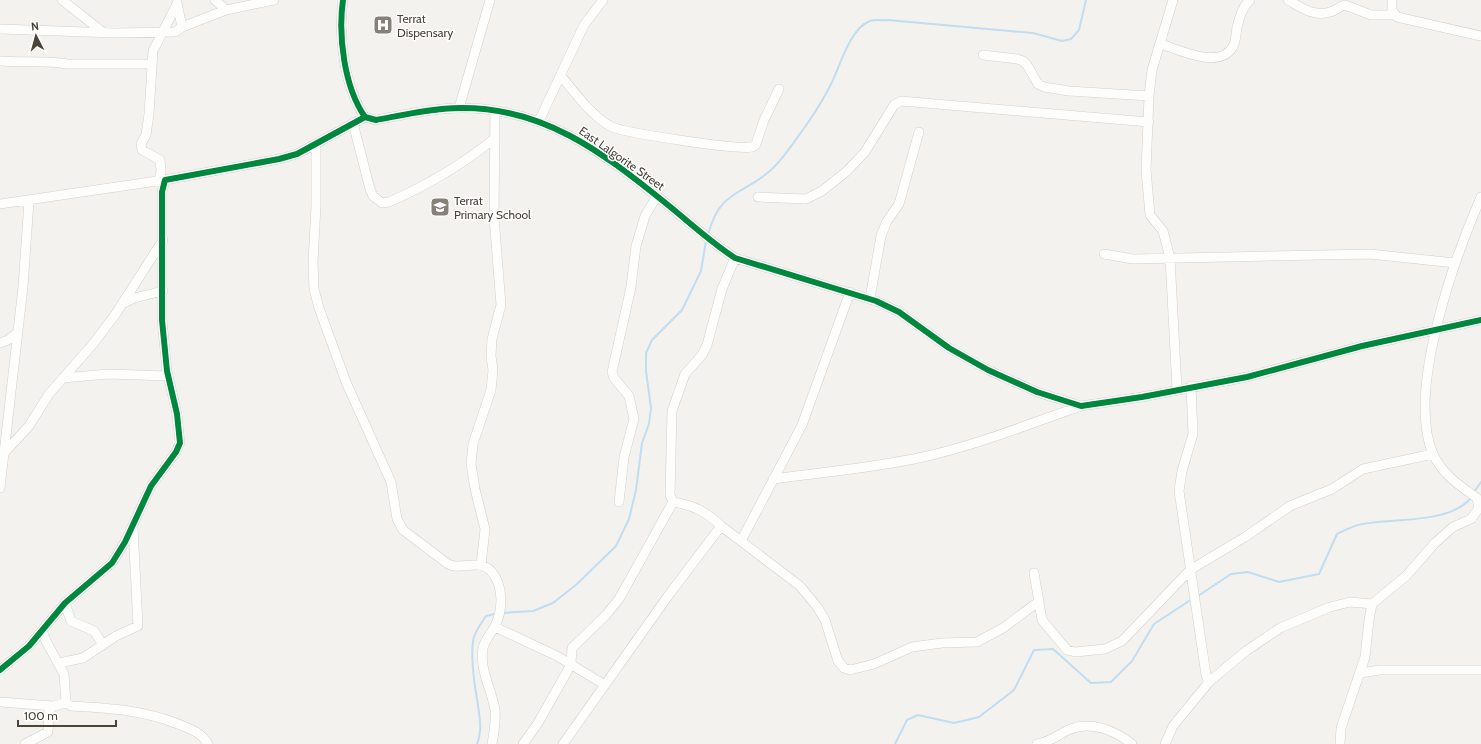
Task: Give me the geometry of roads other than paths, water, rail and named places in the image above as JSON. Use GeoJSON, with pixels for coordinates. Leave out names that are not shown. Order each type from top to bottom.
{"type":"FeatureCollection","features":[{"type":"Feature","properties":{"kind":"street"},"geometry":{"type":"LineString","coordinates":[[215,0],[226,10]]}},
{"type":"Feature","properties":{"kind":"street"},"geometry":{"type":"LineString","coordinates":[[0,29],[104,33],[177,32],[182,27],[226,10],[274,0]]}},
{"type":"Feature","properties":{"kind":"street"},"geometry":{"type":"LineString","coordinates":[[0,204],[28,201],[166,179],[279,159],[297,154],[365,117],[360,111],[342,54],[340,17],[343,0]]}},
{"type":"Feature","properties":{"kind":"street"},"geometry":{"type":"LineString","coordinates":[[459,108],[490,0]]}},
{"type":"Feature","properties":{"kind":"street"},"geometry":{"type":"LineString","coordinates":[[539,121],[584,25],[603,0]]}},
{"type":"Feature","properties":{"kind":"street"},"geometry":{"type":"LineString","coordinates":[[1173,0],[1152,70],[1149,96],[1146,170],[1150,215],[1163,231],[1170,258],[1177,389]]}},
{"type":"Feature","properties":{"kind":"street"},"geometry":{"type":"LineString","coordinates":[[1161,44],[1197,56],[1210,58],[1223,56],[1233,47],[1240,16],[1244,6],[1250,0]]}},
{"type":"Feature","properties":{"kind":"street"},"geometry":{"type":"LineString","coordinates":[[1288,0],[1311,13],[1316,14],[1329,13],[1345,5],[1371,15],[1395,16],[1403,20],[1481,36]]}},
{"type":"Feature","properties":{"kind":"street"},"geometry":{"type":"LineString","coordinates":[[1392,0],[1392,10],[1395,16]]}},
{"type":"Feature","properties":{"kind":"street"},"geometry":{"type":"LineString","coordinates":[[66,2],[104,33]]}},
{"type":"Feature","properties":{"kind":"street"},"geometry":{"type":"LineString","coordinates":[[177,2],[182,27]]}},
{"type":"Feature","properties":{"kind":"street"},"geometry":{"type":"LineString","coordinates":[[0,670],[17,658],[42,631],[65,602],[112,563],[125,542],[151,486],[176,452],[180,443],[177,414],[168,376],[162,320],[162,192],[166,179],[158,158],[142,150],[140,146],[147,130],[153,51],[177,2]]}},
{"type":"Feature","properties":{"kind":"street"},"geometry":{"type":"LineString","coordinates":[[983,55],[1017,58],[1023,61],[1038,84],[1044,87],[1068,91],[1149,96]]}},
{"type":"Feature","properties":{"kind":"street"},"geometry":{"type":"LineString","coordinates":[[0,61],[23,63],[57,62],[67,64],[151,64]]}},
{"type":"Feature","properties":{"kind":"street"},"geometry":{"type":"LineString","coordinates":[[560,76],[599,118],[611,126],[642,134],[718,145],[749,147],[756,144],[764,120],[779,90]]}},
{"type":"Feature","properties":{"kind":"street"},"geometry":{"type":"LineString","coordinates":[[758,197],[806,199],[822,191],[847,171],[865,152],[894,105],[901,101],[1149,122]]}},
{"type":"Feature","properties":{"kind":"street","name":"East Lalgorite Street"},"geometry":{"type":"LineString","coordinates":[[365,117],[376,120],[459,108],[495,110],[539,121],[581,140],[658,196],[716,246],[735,258],[870,298],[899,312],[949,348],[988,370],[1038,392],[1081,406]]}},
{"type":"Feature","properties":{"kind":"street"},"geometry":{"type":"LineString","coordinates":[[481,565],[485,529],[475,489],[471,464],[473,444],[492,390],[492,339],[501,305],[494,216],[495,110]]}},
{"type":"Feature","properties":{"kind":"street"},"geometry":{"type":"LineString","coordinates":[[353,123],[370,189],[373,196],[382,203],[390,202],[436,180],[468,160],[495,138]]}},
{"type":"Feature","properties":{"kind":"street"},"geometry":{"type":"LineString","coordinates":[[870,298],[881,236],[887,221],[899,204],[919,132]]}},
{"type":"Feature","properties":{"kind":"street"},"geometry":{"type":"LineString","coordinates":[[316,144],[316,206],[313,262],[314,289],[319,308],[346,382],[391,482],[397,519],[403,530],[448,564],[455,566],[481,565],[490,570],[500,588],[499,613],[495,627],[487,637],[483,648],[485,676],[495,711],[495,732],[492,744]]}},
{"type":"Feature","properties":{"kind":"street"},"geometry":{"type":"LineString","coordinates":[[161,166],[166,179]]}},
{"type":"Feature","properties":{"kind":"street"},"geometry":{"type":"LineString","coordinates":[[619,502],[624,456],[634,419],[629,396],[614,378],[612,372],[631,287],[636,246],[645,216],[658,196]]}},
{"type":"Feature","properties":{"kind":"street"},"geometry":{"type":"LineString","coordinates":[[1340,744],[1342,728],[1365,657],[1372,604],[1406,576],[1435,543],[1453,527],[1471,519],[1480,508],[1477,498],[1454,482],[1433,454],[1424,415],[1429,360],[1455,263],[1481,196]]}},
{"type":"Feature","properties":{"kind":"street"},"geometry":{"type":"LineString","coordinates":[[0,488],[23,287],[28,201]]}},
{"type":"Feature","properties":{"kind":"street"},"geometry":{"type":"LineString","coordinates":[[4,454],[29,426],[49,394],[93,344],[123,303],[163,240]]}},
{"type":"Feature","properties":{"kind":"street"},"geometry":{"type":"LineString","coordinates":[[1104,254],[1133,259],[1370,254],[1455,263]]}},
{"type":"Feature","properties":{"kind":"street"},"geometry":{"type":"LineString","coordinates":[[673,502],[670,495],[672,411],[685,374],[702,355],[707,345],[722,289],[735,258]]}},
{"type":"Feature","properties":{"kind":"street"},"geometry":{"type":"LineString","coordinates":[[123,303],[134,298],[163,291]]}},
{"type":"Feature","properties":{"kind":"street"},"geometry":{"type":"LineString","coordinates":[[741,541],[802,425],[850,292]]}},
{"type":"Feature","properties":{"kind":"street"},"geometry":{"type":"LineString","coordinates":[[773,478],[892,464],[924,457],[997,436],[1081,406],[1142,397],[1191,386],[1253,376],[1362,346],[1481,320]]}},
{"type":"Feature","properties":{"kind":"street"},"geometry":{"type":"LineString","coordinates":[[0,343],[8,340],[17,333]]}},
{"type":"Feature","properties":{"kind":"street"},"geometry":{"type":"LineString","coordinates":[[63,378],[108,374],[168,376]]}},
{"type":"Feature","properties":{"kind":"street"},"geometry":{"type":"LineString","coordinates":[[1191,386],[1194,434],[1182,471],[1179,491],[1206,675],[1209,682]]}},
{"type":"Feature","properties":{"kind":"street"},"geometry":{"type":"LineString","coordinates":[[1051,417],[1060,399]]}},
{"type":"Feature","properties":{"kind":"street"},"geometry":{"type":"LineString","coordinates":[[1034,573],[1042,620],[1067,650],[1075,652],[1105,649],[1122,641],[1190,570],[1245,537],[1290,506],[1332,489],[1363,469],[1433,454]]}},
{"type":"Feature","properties":{"kind":"street"},"geometry":{"type":"LineString","coordinates":[[673,502],[689,505],[712,517],[721,526],[804,590],[825,620],[838,661],[844,668],[850,670],[866,667],[912,647],[942,643],[977,642],[1003,628],[1038,602]]}},
{"type":"Feature","properties":{"kind":"street"},"geometry":{"type":"LineString","coordinates":[[523,744],[538,722],[571,664],[572,648],[606,615],[619,599],[673,502]]}},
{"type":"Feature","properties":{"kind":"street"},"geometry":{"type":"LineString","coordinates":[[59,663],[83,658],[116,636],[136,628],[139,624],[133,523]]}},
{"type":"Feature","properties":{"kind":"street"},"geometry":{"type":"LineString","coordinates":[[563,744],[668,596],[721,526]]}},
{"type":"Feature","properties":{"kind":"street"},"geometry":{"type":"LineString","coordinates":[[65,602],[71,621],[94,631],[102,645]]}},
{"type":"Feature","properties":{"kind":"street"},"geometry":{"type":"LineString","coordinates":[[1165,744],[1173,726],[1209,682],[1246,651],[1280,628],[1350,602],[1372,604]]}},
{"type":"Feature","properties":{"kind":"street"},"geometry":{"type":"LineString","coordinates":[[495,627],[534,644],[605,685]]}},
{"type":"Feature","properties":{"kind":"street"},"geometry":{"type":"LineString","coordinates":[[42,631],[64,674],[66,703]]}},
{"type":"Feature","properties":{"kind":"street"},"geometry":{"type":"LineString","coordinates":[[1361,673],[1379,670],[1481,670]]}},
{"type":"Feature","properties":{"kind":"street"},"geometry":{"type":"LineString","coordinates":[[0,702],[53,706],[66,703],[71,706],[129,710],[154,715],[199,733],[208,744]]}},
{"type":"Feature","properties":{"kind":"street"},"geometry":{"type":"LineString","coordinates":[[24,744],[48,732],[47,715],[53,706]]}},
{"type":"Feature","properties":{"kind":"street"},"geometry":{"type":"LineString","coordinates":[[1038,744],[1056,738],[1068,730],[1088,726],[1109,730],[1132,744]]}},
{"type":"Feature","properties":{"kind":"waterway"},"geometry":{"type":"LineString","coordinates":[[708,235],[713,220],[719,209],[726,201],[771,170],[790,148],[820,104],[832,82],[846,48],[851,39],[863,25],[872,20],[888,20],[1033,33],[1062,41],[1071,39],[1079,30],[1086,0]]}},
{"type":"Feature","properties":{"kind":"waterway"},"geometry":{"type":"LineString","coordinates":[[502,613],[533,611],[553,603],[577,584],[616,546],[629,519],[636,490],[642,443],[649,424],[651,408],[646,371],[646,353],[652,340],[682,310],[701,271],[706,241]]}},
{"type":"Feature","properties":{"kind":"waterway"},"geometry":{"type":"LineString","coordinates":[[1474,492],[1481,482]]}},
{"type":"Feature","properties":{"kind":"waterway"},"geometry":{"type":"LineString","coordinates":[[1198,596],[1231,574],[1248,572],[1279,582],[1319,574],[1337,534],[1363,524],[1435,516],[1449,512],[1461,506],[1471,498]]}},
{"type":"Feature","properties":{"kind":"waterway"},"geometry":{"type":"LineString","coordinates":[[895,744],[907,720],[918,715],[954,723],[979,717],[1014,690],[1034,650],[1053,649],[1091,683],[1111,682],[1132,661],[1154,624],[1192,599]]}},
{"type":"Feature","properties":{"kind":"waterway"},"geometry":{"type":"LineString","coordinates":[[477,744],[480,733],[480,722],[472,659],[473,643],[476,631],[486,616],[495,614]]}},
{"type":"Feature","properties":{"kind":"place","name":"Terrat Dispensary"},"geometry":{"type":"Point","coordinates":[383,25]}},
{"type":"Feature","properties":{"kind":"place","name":"Terrat Primary School"},"geometry":{"type":"Point","coordinates":[440,207]}}]}
